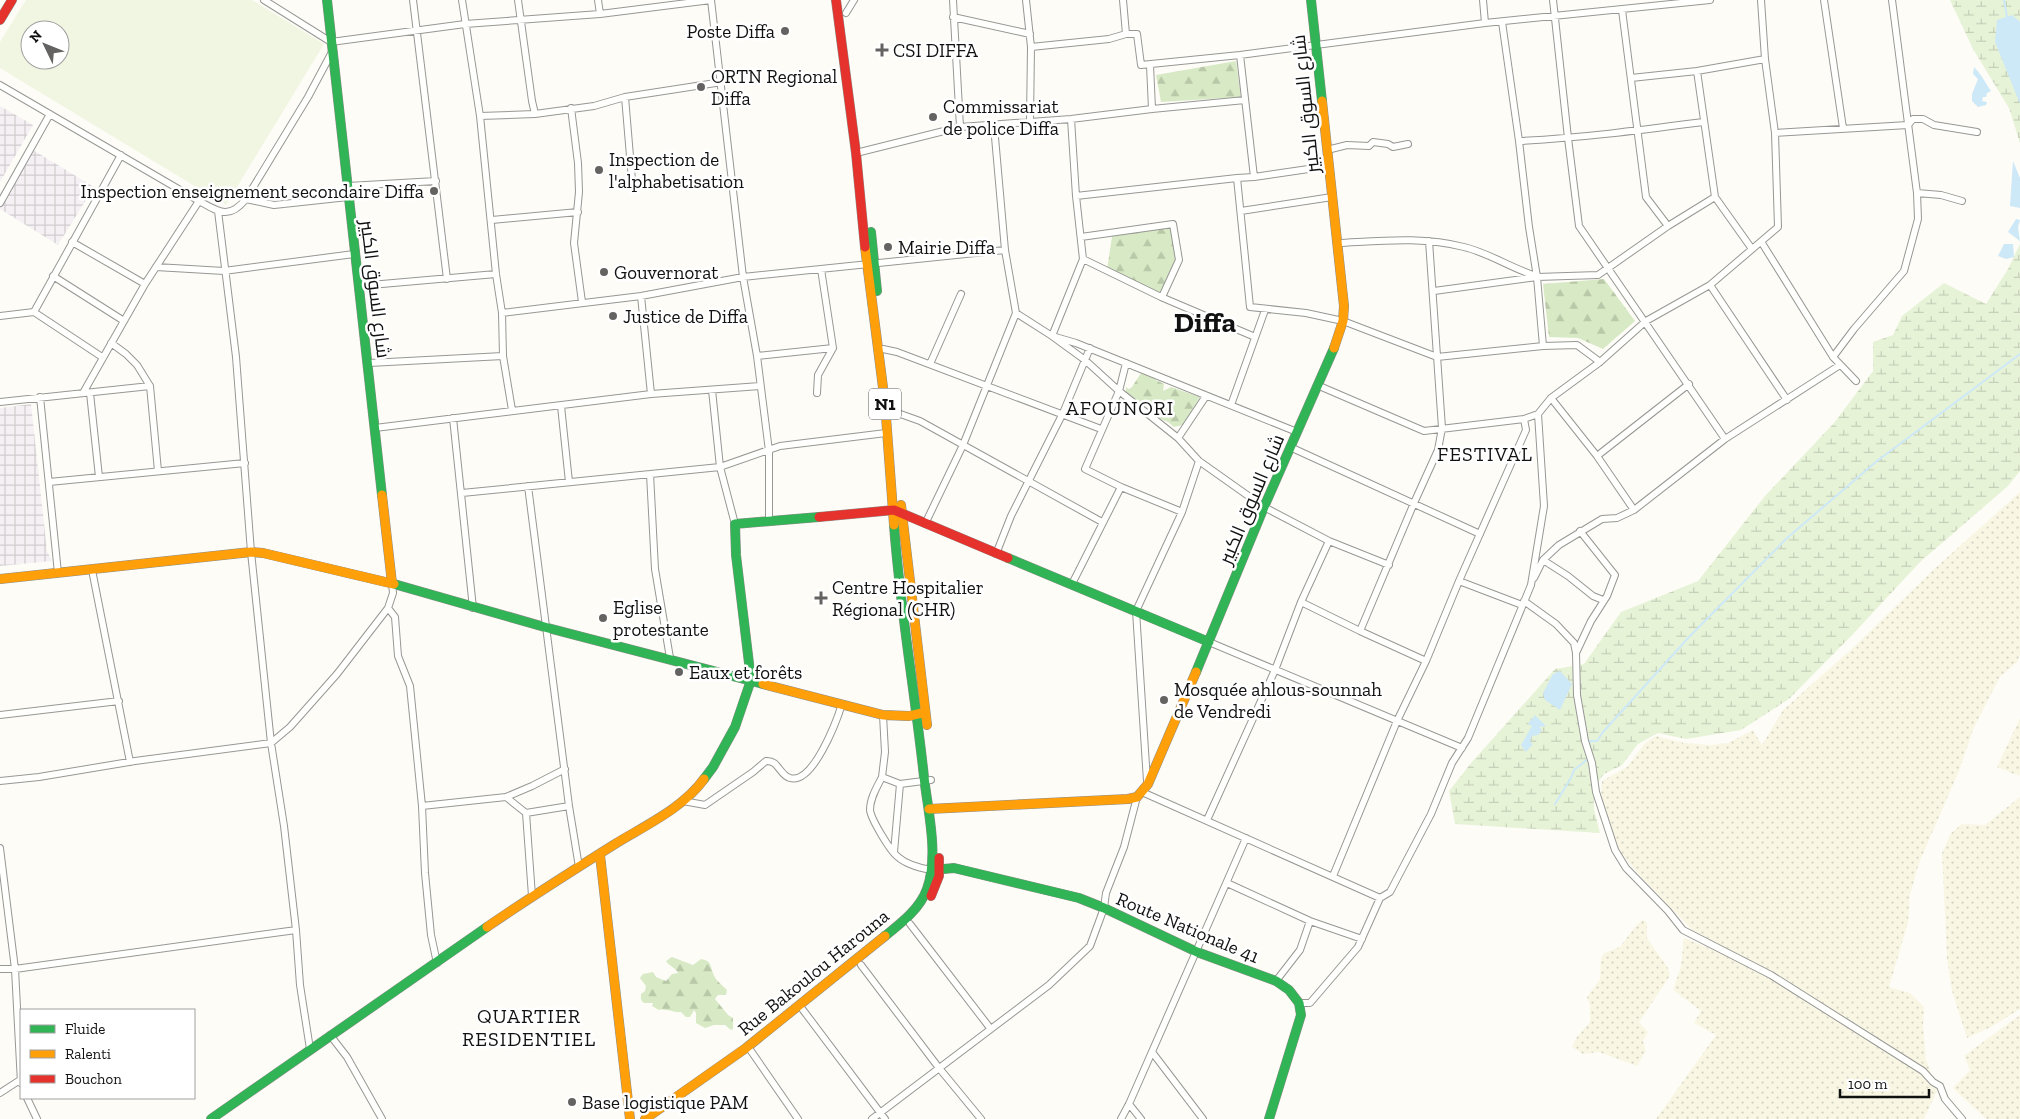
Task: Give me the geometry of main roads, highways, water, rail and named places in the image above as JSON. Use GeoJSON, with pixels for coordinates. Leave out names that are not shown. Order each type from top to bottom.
{"type":"FeatureCollection","features":[{"type":"Feature","properties":{"kind":"main road"},"geometry":{"type":"LineString","coordinates":[[0,20],[12,0]]}},
{"type":"Feature","properties":{"kind":"main road","name":"شارع السوق الكبير"},"geometry":{"type":"LineString","coordinates":[[327,0],[354,254],[369,363],[392,583]]}},
{"type":"Feature","properties":{"kind":"main road","name":"N1"},"geometry":{"type":"LineString","coordinates":[[836,0],[859,152]]}},
{"type":"Feature","properties":{"kind":"main road","name":"N1"},"geometry":{"type":"LineString","coordinates":[[844,0],[885,403],[886,433],[898,512]]}},
{"type":"Feature","properties":{"kind":"main road","name":"شارع السوق الكبير"},"geometry":{"type":"LineString","coordinates":[[931,809],[1128,799],[1139,795],[1148,784],[1210,642],[1264,507],[1332,352],[1343,321],[1344,306],[1311,0]]}},
{"type":"Feature","properties":{"kind":"main road","name":"N1"},"geometry":{"type":"LineString","coordinates":[[870,263],[892,411],[898,512],[898,578],[921,713],[931,809]]}},
{"type":"Feature","properties":{"kind":"main road"},"geometry":{"type":"LineString","coordinates":[[211,1119],[532,896],[600,855],[683,800],[713,767],[735,727],[751,680],[734,524],[898,512],[1210,642]]}},
{"type":"Feature","properties":{"kind":"main road"},"geometry":{"type":"LineString","coordinates":[[0,579],[251,552],[270,554],[392,583],[473,608],[883,715],[909,716],[921,713]]}},
{"type":"Feature","properties":{"kind":"main road","name":"Rue Bakoulou Harouna"},"geometry":{"type":"LineString","coordinates":[[658,1119],[751,1051],[861,965],[910,924],[923,910],[939,876],[935,869],[933,858],[931,809]]}},
{"type":"Feature","properties":{"kind":"main road"},"geometry":{"type":"LineString","coordinates":[[600,855],[630,1119]]}},
{"type":"Feature","properties":{"kind":"main road","name":"Route Nationale 41"},"geometry":{"type":"LineString","coordinates":[[935,869],[954,868],[1080,898],[1197,952],[1276,981],[1289,990],[1299,1003],[1301,1015],[1269,1119]]}},
{"type":"Feature","properties":{"kind":"main road","name":"Rue Bakoulou Harouna"},"geometry":{"type":"LineString","coordinates":[[646,1119],[731,1060],[906,919],[918,906],[935,869]]}},
{"type":"Feature","properties":{"kind":"water"},"geometry":{"type":"Polygon","coordinates":[[[2012,15],[2020,22],[2020,104],[1995,42],[1997,20],[2012,15]]]}},
{"type":"Feature","properties":{"kind":"water"},"geometry":{"type":"Polygon","coordinates":[[[1974,67],[1991,91],[1987,93],[1986,97],[1983,97],[1982,101],[1987,102],[1986,105],[1978,107],[1972,101],[1972,94],[1978,79],[1973,74],[1974,67]]]}},
{"type":"Feature","properties":{"kind":"water"},"geometry":{"type":"Polygon","coordinates":[[[2013,161],[2020,178],[2020,208],[2010,206],[2013,161]]]}},
{"type":"Feature","properties":{"kind":"water"},"geometry":{"type":"Polygon","coordinates":[[[2016,219],[2020,220],[2018,227],[2020,241],[2008,232],[2016,219]]]}},
{"type":"Feature","properties":{"kind":"water"},"geometry":{"type":"Polygon","coordinates":[[[2004,244],[2013,244],[2014,257],[2006,259],[1998,256],[2004,244]]]}},
{"type":"Feature","properties":{"kind":"water"},"geometry":{"type":"Polygon","coordinates":[[[1560,671],[1572,684],[1560,710],[1545,700],[1543,693],[1553,674],[1560,671]]]}},
{"type":"Feature","properties":{"kind":"water"},"geometry":{"type":"Polygon","coordinates":[[[1535,715],[1546,726],[1539,727],[1542,730],[1538,735],[1532,736],[1530,742],[1533,744],[1526,752],[1521,745],[1532,726],[1528,724],[1535,715]]]}},
{"type":"Feature","properties":{"kind":"waterway"},"geometry":{"type":"LineString","coordinates":[[2004,0],[2007,17]]}},
{"type":"Feature","properties":{"kind":"waterway"},"geometry":{"type":"LineString","coordinates":[[1589,745],[1590,741],[1597,741],[1689,637],[1787,538],[1877,461],[2020,354]]}},
{"type":"Feature","properties":{"kind":"waterway"},"geometry":{"type":"LineString","coordinates":[[1555,804],[1574,770],[1588,759]]}},
{"type":"Feature","properties":{"kind":"place","name":"Poste Diffa"},"geometry":{"type":"Point","coordinates":[785,31]}},
{"type":"Feature","properties":{"kind":"place","name":"CSI DIFFA"},"geometry":{"type":"Point","coordinates":[882,50]}},
{"type":"Feature","properties":{"kind":"place","name":"ORTN Regional Diffa"},"geometry":{"type":"Point","coordinates":[701,87]}},
{"type":"Feature","properties":{"kind":"place","name":"Commissariat de police Diffa"},"geometry":{"type":"Point","coordinates":[933,117]}},
{"type":"Feature","properties":{"kind":"place","name":"Inspection de l'alphabetisation"},"geometry":{"type":"Point","coordinates":[599,170]}},
{"type":"Feature","properties":{"kind":"place","name":"Inspection enseignement secondaire Diffa"},"geometry":{"type":"Point","coordinates":[434,191]}},
{"type":"Feature","properties":{"kind":"place","name":"Mairie Diffa"},"geometry":{"type":"Point","coordinates":[888,247]}},
{"type":"Feature","properties":{"kind":"place","name":"Gouvernorat"},"geometry":{"type":"Point","coordinates":[604,272]}},
{"type":"Feature","properties":{"kind":"place","name":"Justice de Diffa"},"geometry":{"type":"Point","coordinates":[613,316]}},
{"type":"Feature","properties":{"kind":"place","name":"Centre Hospitalier Régional (CHR)"},"geometry":{"type":"Point","coordinates":[821,598]}},
{"type":"Feature","properties":{"kind":"place","name":"Eglise protestante"},"geometry":{"type":"Point","coordinates":[603,618]}},
{"type":"Feature","properties":{"kind":"place","name":"Eaux et forêts"},"geometry":{"type":"Point","coordinates":[679,672]}},
{"type":"Feature","properties":{"kind":"place","name":"Mosquée ahlous-sounnah de Vendredi"},"geometry":{"type":"Point","coordinates":[1164,700]}},
{"type":"Feature","properties":{"kind":"place","name":"Base logistique PAM"},"geometry":{"type":"Point","coordinates":[572,1102]}},
{"type":"Feature","properties":{"kind":"district","name":"Diffa"},"geometry":{"type":"Point","coordinates":[1205,322]}},
{"type":"Feature","properties":{"kind":"district","name":"AFOUNORI"},"geometry":{"type":"Point","coordinates":[1120,408]}},
{"type":"Feature","properties":{"kind":"district","name":"FESTIVAL"},"geometry":{"type":"Point","coordinates":[1485,454]}},
{"type":"Feature","properties":{"kind":"district","name":"QUARTIER RESIDENTIEL"},"geometry":{"type":"Point","coordinates":[529,1028]}}]}
